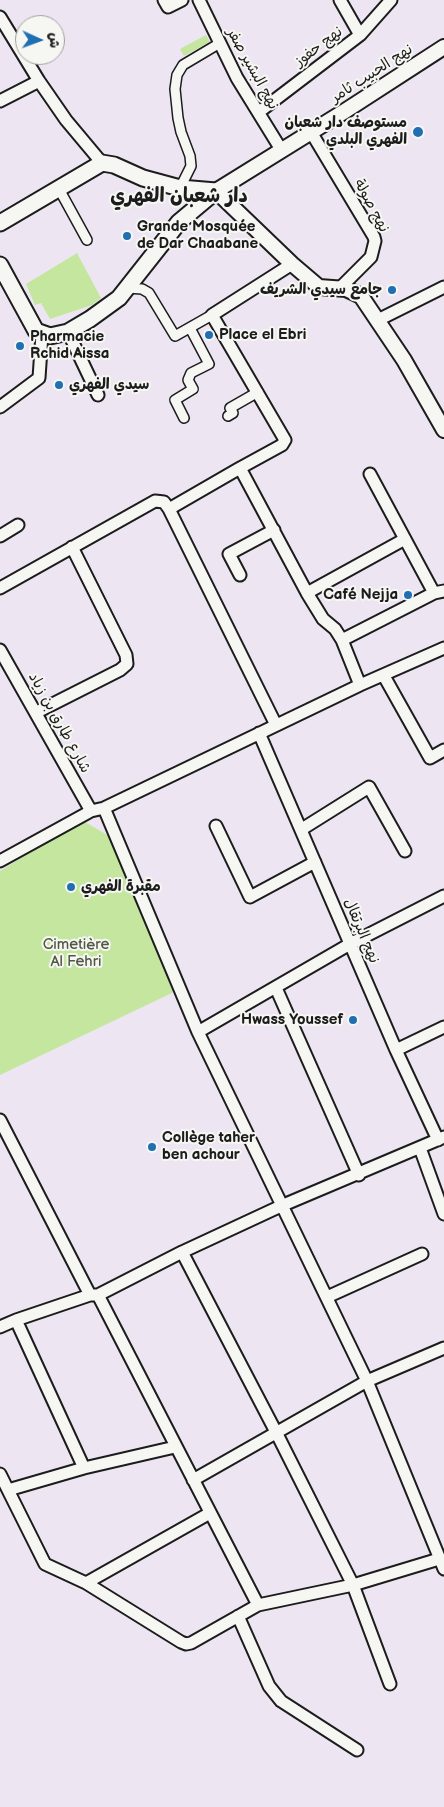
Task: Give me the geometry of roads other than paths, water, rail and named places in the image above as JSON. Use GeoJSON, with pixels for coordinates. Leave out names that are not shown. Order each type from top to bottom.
{"type":"FeatureCollection","features":[{"type":"Feature","properties":{"kind":"main road"},"geometry":{"type":"LineString","coordinates":[[0,223],[102,163],[114,165],[143,178],[180,188],[216,191]]}},
{"type":"Feature","properties":{"kind":"main road"},"geometry":{"type":"LineString","coordinates":[[0,265],[4,282],[35,329],[42,334],[58,335],[68,332],[90,320],[119,298],[179,222],[216,191]]}},
{"type":"Feature","properties":{"kind":"street"},"geometry":{"type":"LineString","coordinates":[[164,0],[168,7],[182,0]]}},
{"type":"Feature","properties":{"kind":"street","name":"نهج البشير صفر"},"geometry":{"type":"LineString","coordinates":[[199,0],[237,78],[282,151]]}},
{"type":"Feature","properties":{"kind":"street"},"geometry":{"type":"LineString","coordinates":[[340,0],[360,34]]}},
{"type":"Feature","properties":{"kind":"street","name":"نهج حفوز"},"geometry":{"type":"LineString","coordinates":[[259,112],[360,34],[391,0]]}},
{"type":"Feature","properties":{"kind":"street"},"geometry":{"type":"LineString","coordinates":[[1,22],[66,120],[102,163]]}},
{"type":"Feature","properties":{"kind":"street"},"geometry":{"type":"LineString","coordinates":[[180,188],[191,166],[190,156],[178,118],[175,90],[177,75],[183,65],[220,43]]}},
{"type":"Feature","properties":{"kind":"street","name":"نهج الحبيب ثامر"},"geometry":{"type":"LineString","coordinates":[[216,191],[444,47]]}},
{"type":"Feature","properties":{"kind":"street"},"geometry":{"type":"LineString","coordinates":[[0,101],[39,81]]}},
{"type":"Feature","properties":{"kind":"street","name":"نهج صولة"},"geometry":{"type":"LineString","coordinates":[[311,132],[374,241],[371,257],[340,288]]}},
{"type":"Feature","properties":{"kind":"street"},"geometry":{"type":"LineString","coordinates":[[59,189],[87,240]]}},
{"type":"Feature","properties":{"kind":"street"},"geometry":{"type":"LineString","coordinates":[[216,191],[292,264],[319,287],[328,289],[340,288],[356,292],[361,296],[404,360],[444,430]]}},
{"type":"Feature","properties":{"kind":"street"},"geometry":{"type":"LineString","coordinates":[[128,288],[142,289],[149,293],[175,336],[212,315],[292,264]]}},
{"type":"Feature","properties":{"kind":"street"},"geometry":{"type":"LineString","coordinates":[[378,320],[444,287]]}},
{"type":"Feature","properties":{"kind":"street"},"geometry":{"type":"LineString","coordinates":[[169,509],[282,445],[284,442],[258,392],[212,315]]}},
{"type":"Feature","properties":{"kind":"street"},"geometry":{"type":"LineString","coordinates":[[184,418],[175,400],[193,389],[188,380],[191,373],[209,364],[190,328]]}},
{"type":"Feature","properties":{"kind":"street"},"geometry":{"type":"LineString","coordinates":[[68,332],[98,395]]}},
{"type":"Feature","properties":{"kind":"street"},"geometry":{"type":"LineString","coordinates":[[0,407],[39,378],[42,334]]}},
{"type":"Feature","properties":{"kind":"street"},"geometry":{"type":"LineString","coordinates":[[228,416],[233,413],[230,408],[258,392]]}},
{"type":"Feature","properties":{"kind":"street"},"geometry":{"type":"LineString","coordinates":[[240,468],[307,593],[323,619],[335,629],[342,640],[360,685]]}},
{"type":"Feature","properties":{"kind":"street"},"geometry":{"type":"LineString","coordinates":[[342,640],[439,592],[405,539],[370,474]]}},
{"type":"Feature","properties":{"kind":"street"},"geometry":{"type":"LineString","coordinates":[[0,588],[155,501],[164,502],[276,726]]}},
{"type":"Feature","properties":{"kind":"street"},"geometry":{"type":"LineString","coordinates":[[0,536],[18,524]]}},
{"type":"Feature","properties":{"kind":"street"},"geometry":{"type":"LineString","coordinates":[[240,576],[230,554],[274,530]]}},
{"type":"Feature","properties":{"kind":"street"},"geometry":{"type":"LineString","coordinates":[[307,593],[405,539]]}},
{"type":"Feature","properties":{"kind":"street"},"geometry":{"type":"LineString","coordinates":[[37,712],[120,670],[125,667],[128,660],[72,547]]}},
{"type":"Feature","properties":{"kind":"street"},"geometry":{"type":"LineString","coordinates":[[0,861],[91,811],[104,808],[360,685],[444,648]]}},
{"type":"Feature","properties":{"kind":"street","name":"شارع طارق بن زياد"},"geometry":{"type":"LineString","coordinates":[[0,650],[37,712],[91,811]]}},
{"type":"Feature","properties":{"kind":"street"},"geometry":{"type":"LineString","coordinates":[[384,676],[430,758],[444,750]]}},
{"type":"Feature","properties":{"kind":"street","name":"نهج البرتقال"},"geometry":{"type":"LineString","coordinates":[[259,733],[396,1050],[441,1138]]}},
{"type":"Feature","properties":{"kind":"street"},"geometry":{"type":"LineString","coordinates":[[302,829],[369,787],[405,851]]}},
{"type":"Feature","properties":{"kind":"street"},"geometry":{"type":"LineString","coordinates":[[0,1474],[45,1564],[86,1583],[186,1644],[258,1606],[442,1564],[367,1380],[198,1032],[104,808]]}},
{"type":"Feature","properties":{"kind":"street"},"geometry":{"type":"LineString","coordinates":[[216,826],[250,897],[315,862]]}},
{"type":"Feature","properties":{"kind":"street"},"geometry":{"type":"LineString","coordinates":[[198,1032],[350,944],[444,896]]}},
{"type":"Feature","properties":{"kind":"street"},"geometry":{"type":"LineString","coordinates":[[276,988],[359,1175]]}},
{"type":"Feature","properties":{"kind":"street"},"geometry":{"type":"LineString","coordinates":[[396,1050],[444,1027]]}},
{"type":"Feature","properties":{"kind":"street"},"geometry":{"type":"LineString","coordinates":[[0,1120],[210,1512],[258,1606]]}},
{"type":"Feature","properties":{"kind":"street"},"geometry":{"type":"LineString","coordinates":[[0,1327],[94,1295],[282,1206],[359,1175],[441,1138]]}},
{"type":"Feature","properties":{"kind":"street"},"geometry":{"type":"LineString","coordinates":[[420,1148],[444,1214]]}},
{"type":"Feature","properties":{"kind":"street"},"geometry":{"type":"LineString","coordinates":[[182,1252],[353,1585],[390,1684]]}},
{"type":"Feature","properties":{"kind":"street"},"geometry":{"type":"LineString","coordinates":[[327,1297],[422,1254]]}},
{"type":"Feature","properties":{"kind":"street"},"geometry":{"type":"LineString","coordinates":[[16,1320],[84,1468]]}},
{"type":"Feature","properties":{"kind":"street"},"geometry":{"type":"LineString","coordinates":[[193,1480],[277,1434],[367,1380],[444,1348]]}},
{"type":"Feature","properties":{"kind":"street"},"geometry":{"type":"LineString","coordinates":[[8,1490],[84,1468],[175,1447]]}},
{"type":"Feature","properties":{"kind":"street"},"geometry":{"type":"LineString","coordinates":[[86,1583],[210,1512]]}},
{"type":"Feature","properties":{"kind":"street"},"geometry":{"type":"LineString","coordinates":[[238,1616],[269,1686],[281,1701],[357,1750]]}},
{"type":"Feature","properties":{"kind":"place","name":"مستوصف دار شعبان الفهري البلدي"},"geometry":{"type":"Point","coordinates":[418,132]}},
{"type":"Feature","properties":{"kind":"place","name":"Grande Mosquée de Dar Chaabane"},"geometry":{"type":"Point","coordinates":[127,236]}},
{"type":"Feature","properties":{"kind":"place","name":"جامع سيدي الشريف"},"geometry":{"type":"Point","coordinates":[392,290]}},
{"type":"Feature","properties":{"kind":"place","name":"Place el Ebri"},"geometry":{"type":"Point","coordinates":[209,335]}},
{"type":"Feature","properties":{"kind":"place","name":"Pharmacie Rchid Aissa"},"geometry":{"type":"Point","coordinates":[20,346]}},
{"type":"Feature","properties":{"kind":"place","name":"سيدي الفهري"},"geometry":{"type":"Point","coordinates":[59,385]}},
{"type":"Feature","properties":{"kind":"place","name":"Café Nejja"},"geometry":{"type":"Point","coordinates":[408,595]}},
{"type":"Feature","properties":{"kind":"place","name":"مقبرة الفهري"},"geometry":{"type":"Point","coordinates":[71,887]}},
{"type":"Feature","properties":{"kind":"place","name":"Hwass Youssef"},"geometry":{"type":"Point","coordinates":[353,1020]}},
{"type":"Feature","properties":{"kind":"place","name":"Collège taher ben achour"},"geometry":{"type":"Point","coordinates":[152,1147]}},
{"type":"Feature","properties":{"kind":"district","name":"دار شعبان الفهري"},"geometry":{"type":"Point","coordinates":[179,197]}},
{"type":"Feature","properties":{"kind":"park label","name":"Cimetière Al Fehri"},"geometry":{"type":"Point","coordinates":[76,954]}}]}
